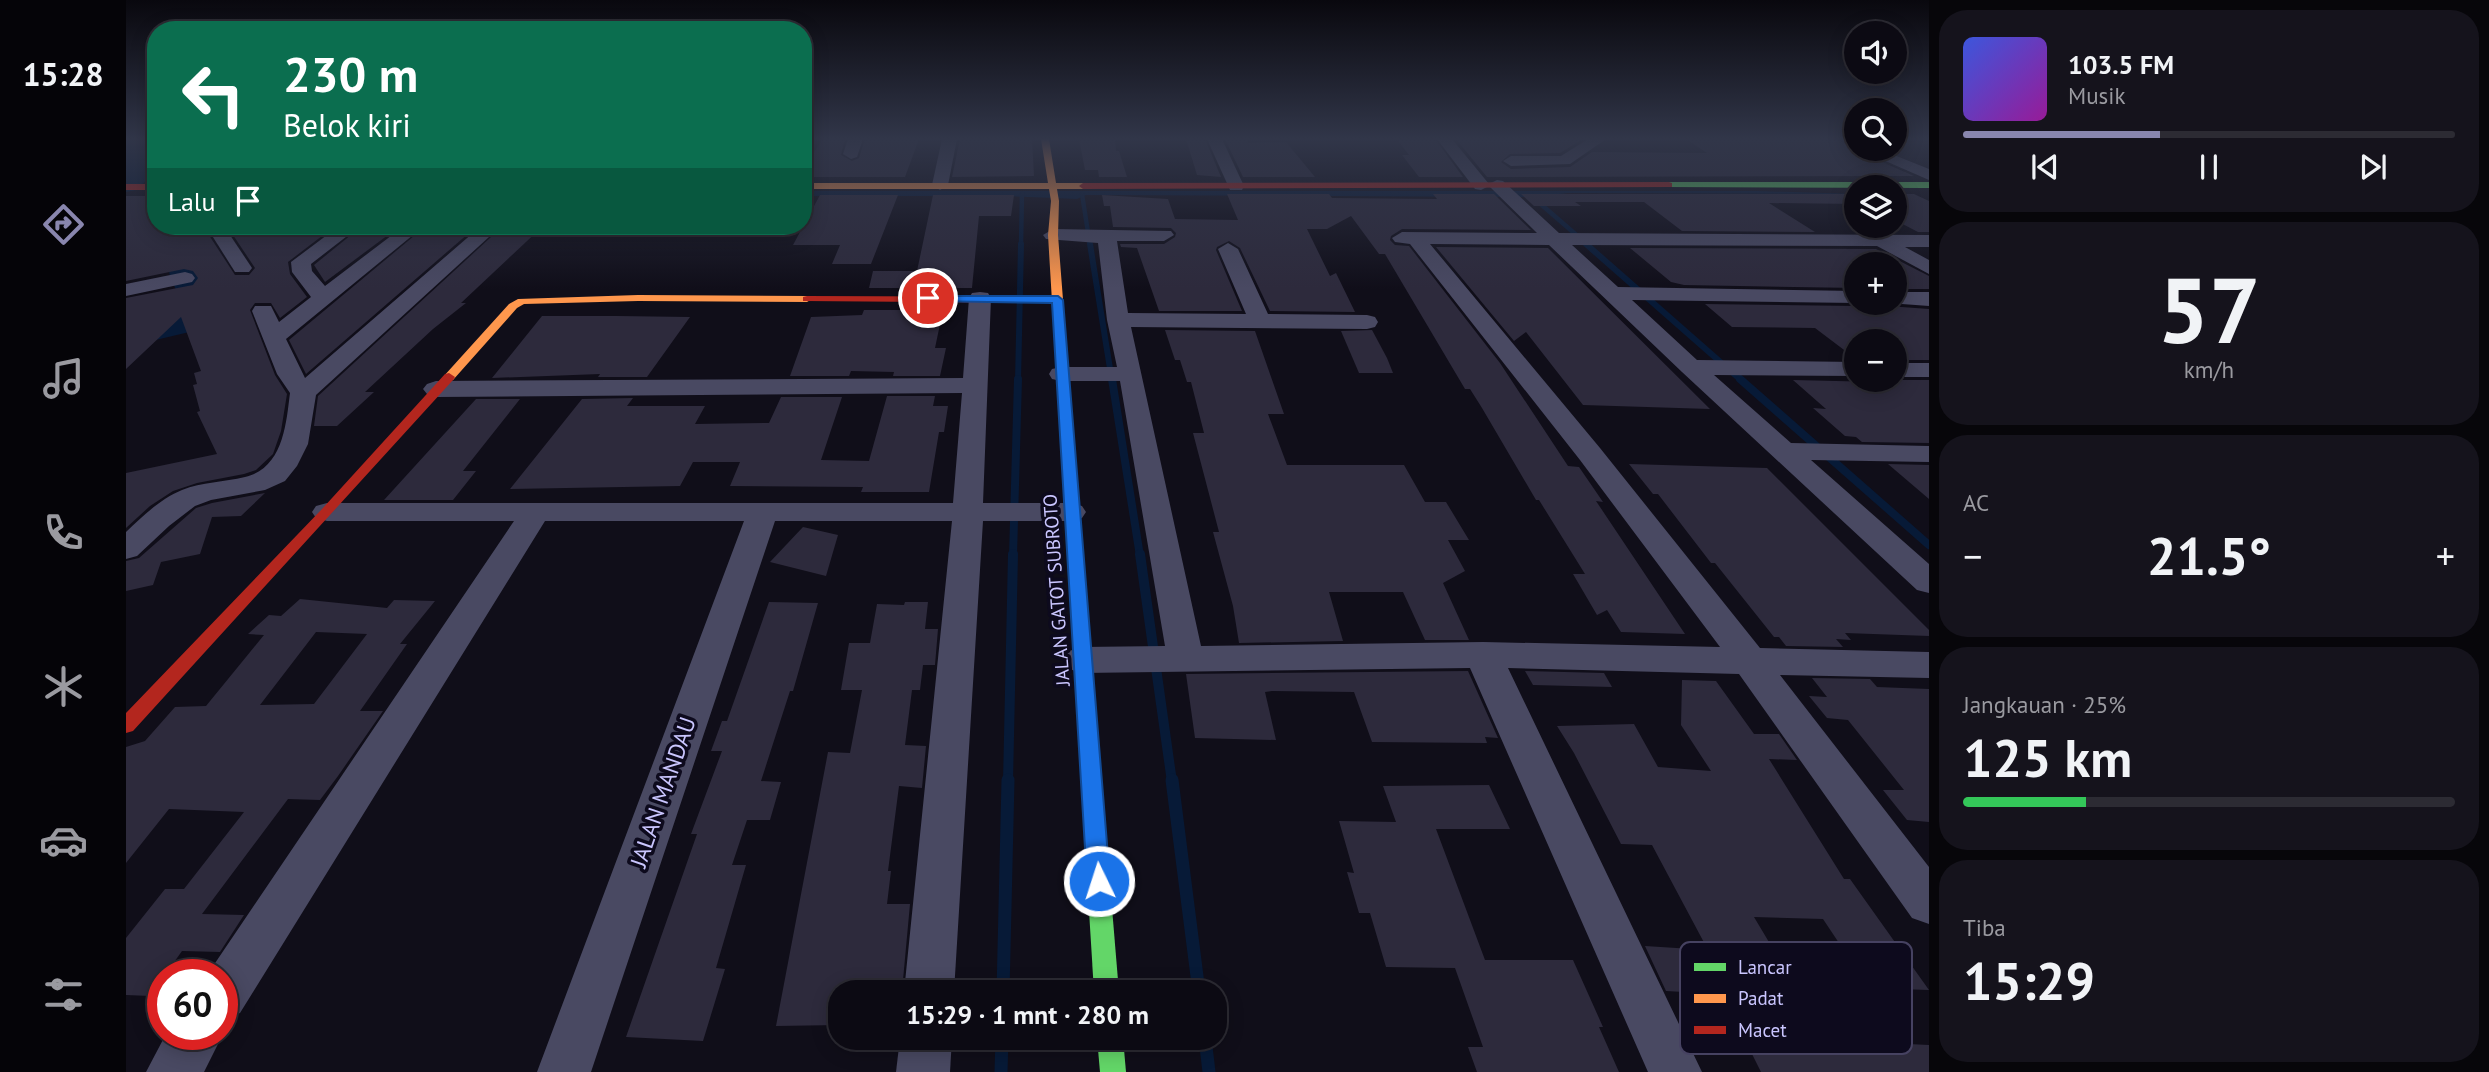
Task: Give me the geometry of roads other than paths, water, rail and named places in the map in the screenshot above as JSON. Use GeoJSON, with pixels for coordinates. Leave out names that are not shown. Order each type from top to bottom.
{"type":"FeatureCollection","features":[{"type":"Feature","properties":{"kind":"main road"},"geometry":{"type":"LineString","coordinates":[[1005,189],[1053,192],[1144,189]]}},
{"type":"Feature","properties":{"kind":"main road","name":"JALAN GATOT SUBROTO"},"geometry":{"type":"LineString","coordinates":[[1053,189],[1061,374],[1106,980]]}},
{"type":"Feature","properties":{"kind":"main road"},"geometry":{"type":"LineString","coordinates":[[126,726],[327,512],[513,306],[523,301],[638,298],[1058,300]]}},
{"type":"Feature","properties":{"kind":"main road"},"geometry":{"type":"LineString","coordinates":[[1111,1050],[1113,1072]]}},
{"type":"Feature","properties":{"kind":"street"},"geometry":{"type":"LineString","coordinates":[[1502,189],[1632,293],[1703,367],[1807,451],[1929,582]]}},
{"type":"Feature","properties":{"kind":"street"},"geometry":{"type":"LineString","coordinates":[[221,235],[242,268]]}},
{"type":"Feature","properties":{"kind":"street"},"geometry":{"type":"LineString","coordinates":[[324,299],[302,272],[302,262],[339,235]]}},
{"type":"Feature","properties":{"kind":"street"},"geometry":{"type":"LineString","coordinates":[[274,337],[404,235]]}},
{"type":"Feature","properties":{"kind":"street"},"geometry":{"type":"LineString","coordinates":[[126,549],[183,501],[208,492],[262,481],[280,471],[287,463],[299,425],[303,393],[482,235]]}},
{"type":"Feature","properties":{"kind":"street"},"geometry":{"type":"LineString","coordinates":[[1053,235],[1164,235]]}},
{"type":"Feature","properties":{"kind":"street"},"geometry":{"type":"LineString","coordinates":[[1093,236],[1107,238],[1118,320],[1116,374],[1178,660]]}},
{"type":"Feature","properties":{"kind":"street"},"geometry":{"type":"LineString","coordinates":[[1929,241],[1406,238],[1590,454],[1749,660],[1929,903]]}},
{"type":"Feature","properties":{"kind":"street"},"geometry":{"type":"LineString","coordinates":[[1880,241],[1929,268]]}},
{"type":"Feature","properties":{"kind":"street"},"geometry":{"type":"LineString","coordinates":[[1228,249],[1259,321]]}},
{"type":"Feature","properties":{"kind":"street"},"geometry":{"type":"LineString","coordinates":[[126,290],[185,278]]}},
{"type":"Feature","properties":{"kind":"street"},"geometry":{"type":"LineString","coordinates":[[1632,293],[1844,297]]}},
{"type":"Feature","properties":{"kind":"street"},"geometry":{"type":"LineString","coordinates":[[930,980],[983,510],[974,384],[992,298]]}},
{"type":"Feature","properties":{"kind":"street"},"geometry":{"type":"LineString","coordinates":[[1907,298],[1929,299]]}},
{"type":"Feature","properties":{"kind":"street"},"geometry":{"type":"LineString","coordinates":[[263,311],[289,374],[303,393]]}},
{"type":"Feature","properties":{"kind":"street"},"geometry":{"type":"LineString","coordinates":[[1118,320],[1367,322]]}},
{"type":"Feature","properties":{"kind":"street"},"geometry":{"type":"LineString","coordinates":[[1703,367],[1844,369]]}},
{"type":"Feature","properties":{"kind":"street"},"geometry":{"type":"LineString","coordinates":[[1907,370],[1929,370]]}},
{"type":"Feature","properties":{"kind":"street"},"geometry":{"type":"LineString","coordinates":[[1061,374],[1116,374]]}},
{"type":"Feature","properties":{"kind":"street"},"geometry":{"type":"LineString","coordinates":[[436,389],[974,384]]}},
{"type":"Feature","properties":{"kind":"street"},"geometry":{"type":"LineString","coordinates":[[1807,451],[1929,454]]}},
{"type":"Feature","properties":{"kind":"street","name":"JALAN MANDAU"},"geometry":{"type":"LineString","coordinates":[[564,1072],[762,511]]}},
{"type":"Feature","properties":{"kind":"street"},"geometry":{"type":"LineString","coordinates":[[327,512],[1071,512]]}},
{"type":"Feature","properties":{"kind":"street"},"geometry":{"type":"LineString","coordinates":[[238,971],[535,512]]}},
{"type":"Feature","properties":{"kind":"street"},"geometry":{"type":"LineString","coordinates":[[1483,654],[1675,1072]]}},
{"type":"Feature","properties":{"kind":"street"},"geometry":{"type":"LineString","coordinates":[[1082,660],[1483,654],[1929,665]]}},
{"type":"Feature","properties":{"kind":"street"},"geometry":{"type":"LineString","coordinates":[[173,1072],[187,1050]]}},
{"type":"Feature","properties":{"kind":"street"},"geometry":{"type":"LineString","coordinates":[[923,1072],[925,1050]]}},
{"type":"Feature","properties":{"kind":"water"},"geometry":{"type":"Polygon","coordinates":[[[812,191],[1758,191],[1844,194],[1568,193],[1532,197],[1086,195],[1077,199],[1006,196],[812,196],[812,191]]]}},
{"type":"Feature","properties":{"kind":"waterway"},"geometry":{"type":"LineString","coordinates":[[1021,245],[1022,194]]}},
{"type":"Feature","properties":{"kind":"waterway"},"geometry":{"type":"LineString","coordinates":[[1082,194],[1090,245]]}},
{"type":"Feature","properties":{"kind":"waterway"},"geometry":{"type":"LineString","coordinates":[[1536,200],[1588,245]]}},
{"type":"Feature","properties":{"kind":"waterway"},"geometry":{"type":"LineString","coordinates":[[126,336],[206,317],[187,276],[176,235]]}},
{"type":"Feature","properties":{"kind":"waterway"},"geometry":{"type":"LineString","coordinates":[[1018,381],[1021,244]]}},
{"type":"Feature","properties":{"kind":"waterway"},"geometry":{"type":"LineString","coordinates":[[1090,244],[1112,381]]}},
{"type":"Feature","properties":{"kind":"waterway"},"geometry":{"type":"LineString","coordinates":[[1586,244],[1742,381]]}},
{"type":"Feature","properties":{"kind":"waterway"},"geometry":{"type":"LineString","coordinates":[[1013,556],[1018,379]]}},
{"type":"Feature","properties":{"kind":"waterway"},"geometry":{"type":"LineString","coordinates":[[1112,379],[1140,556]]}},
{"type":"Feature","properties":{"kind":"waterway"},"geometry":{"type":"LineString","coordinates":[[1740,379],[1929,545]]}},
{"type":"Feature","properties":{"kind":"waterway"},"geometry":{"type":"LineString","coordinates":[[1008,782],[1013,554]]}},
{"type":"Feature","properties":{"kind":"waterway"},"geometry":{"type":"LineString","coordinates":[[1140,554],[1172,782]]}},
{"type":"Feature","properties":{"kind":"waterway"},"geometry":{"type":"LineString","coordinates":[[1003,980],[1008,780]]}},
{"type":"Feature","properties":{"kind":"waterway"},"geometry":{"type":"LineString","coordinates":[[1172,780],[1197,980]]}},
{"type":"Feature","properties":{"kind":"waterway"},"geometry":{"type":"LineString","coordinates":[[1001,1072],[1002,1050]]}},
{"type":"Feature","properties":{"kind":"waterway"},"geometry":{"type":"LineString","coordinates":[[1206,1050],[1209,1072]]}}]}
